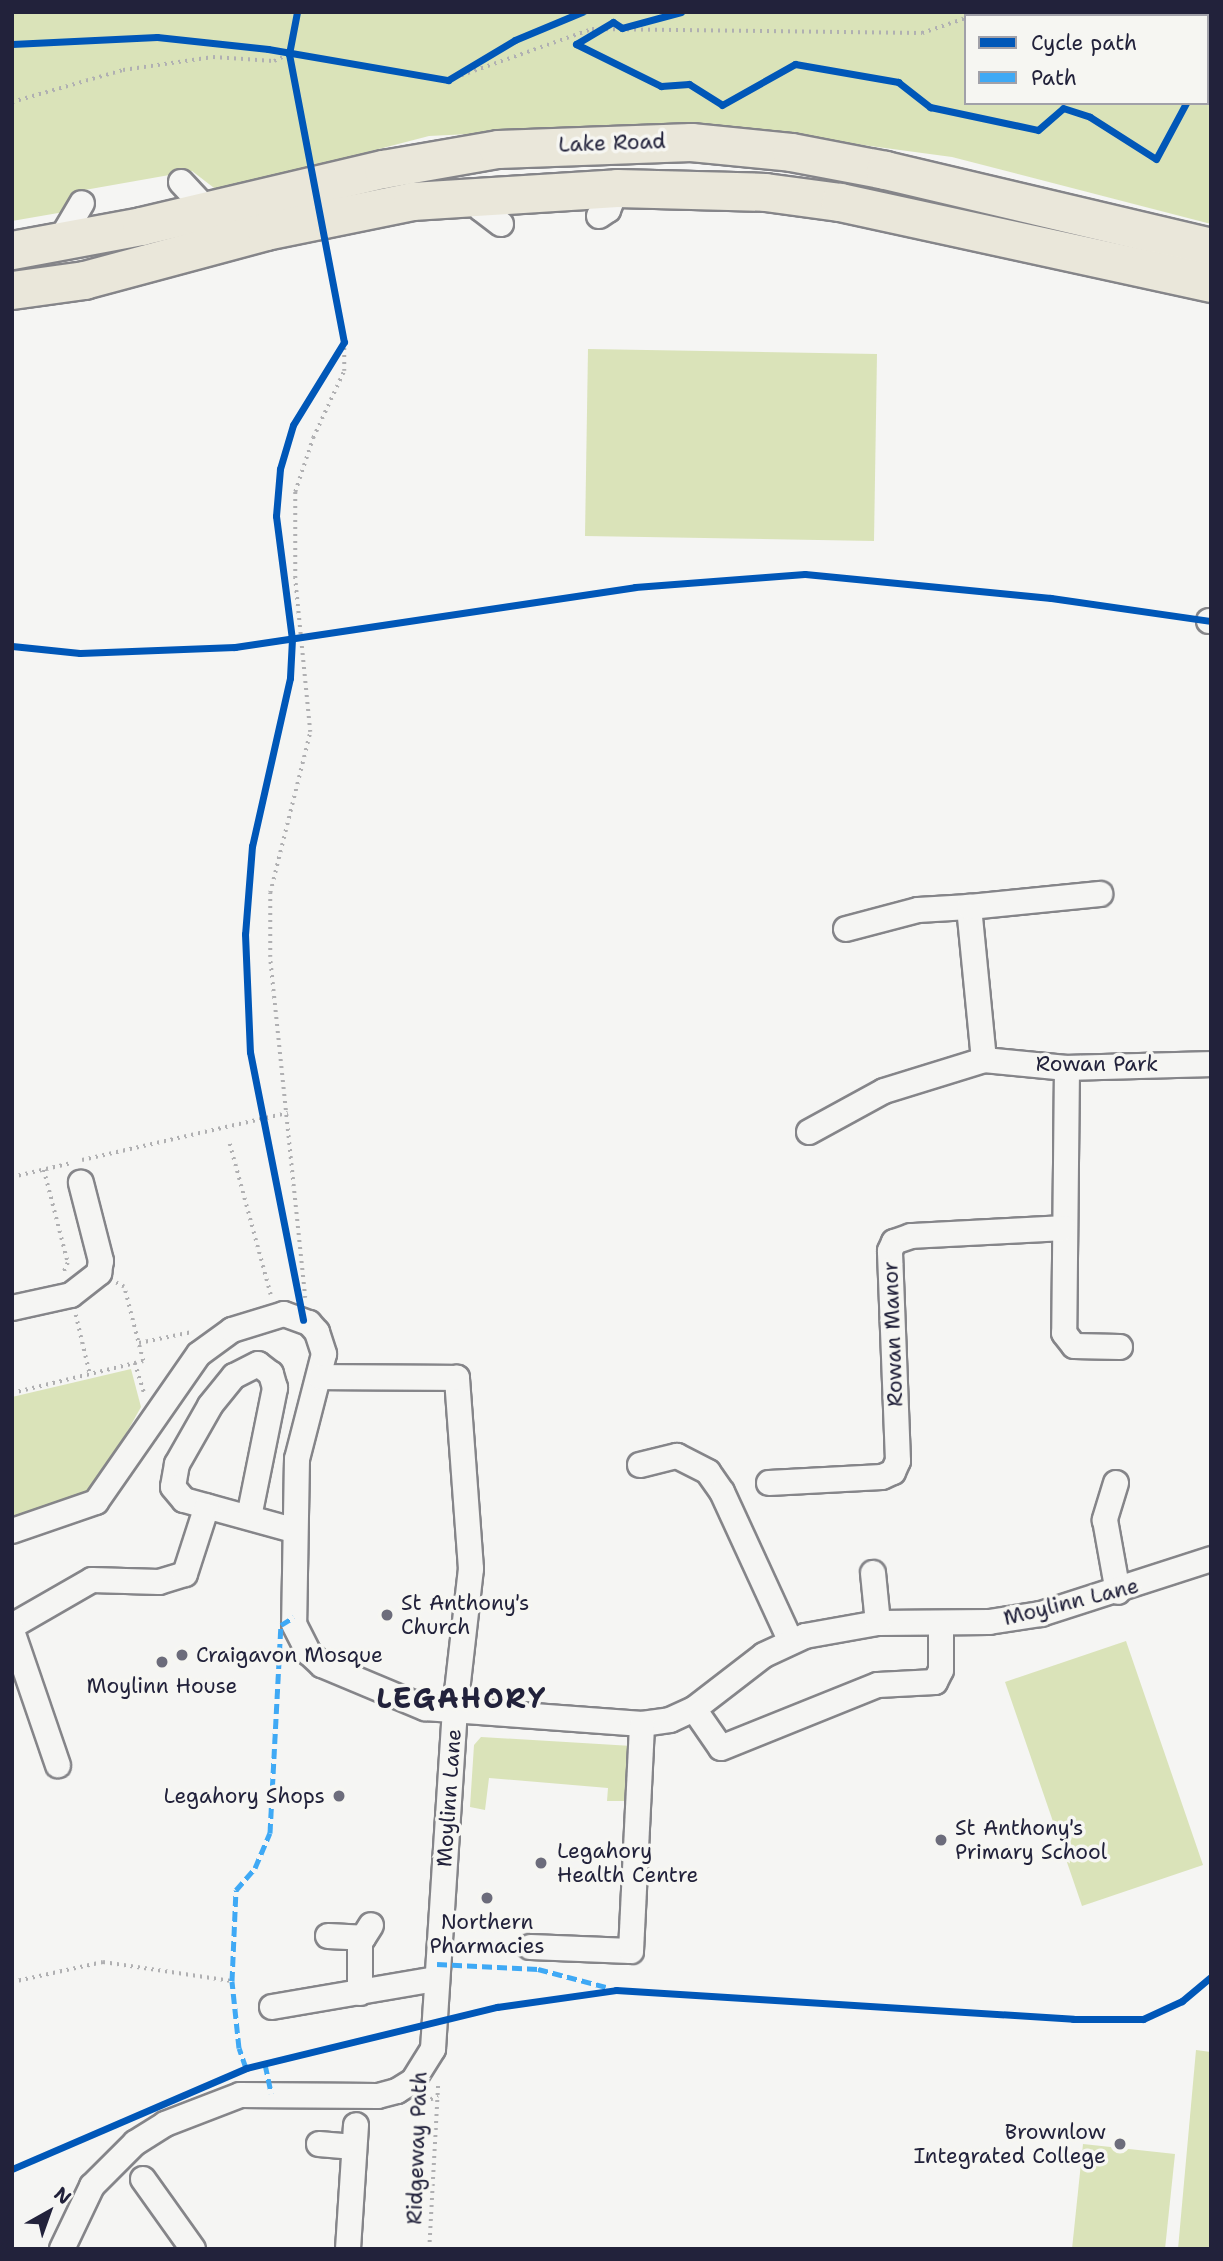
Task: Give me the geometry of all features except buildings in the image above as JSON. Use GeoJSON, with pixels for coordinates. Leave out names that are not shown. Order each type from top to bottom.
{"type":"FeatureCollection","features":[{"type":"Feature","properties":{"kind":"highway","name":"Lake Road"},"geometry":{"type":"LineString","coordinates":[[12,250],[207,210],[383,169],[498,149],[691,142],[790,152],[885,170],[1211,247]]}},
{"type":"Feature","properties":{"kind":"highway"},"geometry":{"type":"LineString","coordinates":[[12,290],[84,280],[354,211],[490,210],[765,192],[840,202],[1211,283]]}},
{"type":"Feature","properties":{"kind":"street"},"geometry":{"type":"LineString","coordinates":[[180,182],[207,210]]}},
{"type":"Feature","properties":{"kind":"street"},"geometry":{"type":"LineString","coordinates":[[58,242],[82,203]]}},
{"type":"Feature","properties":{"kind":"street"},"geometry":{"type":"LineString","coordinates":[[846,929],[918,910],[969,908],[1100,894]]}},
{"type":"Feature","properties":{"kind":"street"},"geometry":{"type":"LineString","coordinates":[[969,908],[984,1060]]}},
{"type":"Feature","properties":{"kind":"street","name":"Rowan Park"},"geometry":{"type":"LineString","coordinates":[[809,1132],[884,1091],[984,1060],[1067,1068],[1211,1064]]}},
{"type":"Feature","properties":{"kind":"street"},"geometry":{"type":"LineString","coordinates":[[1067,1068],[1063,1228],[1067,1342],[1120,1347]]}},
{"type":"Feature","properties":{"kind":"street"},"geometry":{"type":"LineString","coordinates":[[12,1308],[65,1296],[99,1273],[101,1261],[81,1183]]}},
{"type":"Feature","properties":{"kind":"street","name":"Rowan Manor"},"geometry":{"type":"LineString","coordinates":[[769,1483],[882,1477],[893,1472],[898,1461],[890,1251],[894,1242],[911,1236],[1063,1228]]}},
{"type":"Feature","properties":{"kind":"street"},"geometry":{"type":"LineString","coordinates":[[12,1531],[96,1502],[106,1493],[151,1417],[199,1354],[232,1330],[276,1314],[303,1320],[321,1341],[321,1377],[297,1458],[293,1530],[294,1624],[309,1653],[351,1681],[425,1708],[455,1709],[471,1569],[457,1378],[321,1377]]}},
{"type":"Feature","properties":{"kind":"street"},"geometry":{"type":"LineString","coordinates":[[249,1517],[275,1388],[271,1374],[258,1364],[234,1376],[196,1427],[177,1464],[174,1493],[207,1506],[293,1530]]}},
{"type":"Feature","properties":{"kind":"street"},"geometry":{"type":"LineString","coordinates":[[640,1465],[677,1456],[708,1472],[722,1492],[791,1642]]}},
{"type":"Feature","properties":{"kind":"street"},"geometry":{"type":"LineString","coordinates":[[1116,1483],[1105,1520],[1118,1592]]}},
{"type":"Feature","properties":{"kind":"street"},"geometry":{"type":"LineString","coordinates":[[12,1626],[92,1580],[159,1582],[185,1574],[207,1506]]}},
{"type":"Feature","properties":{"kind":"street","name":"Moylinn Lane"},"geometry":{"type":"LineString","coordinates":[[435,2044],[436,1979],[455,1709],[642,1724],[670,1720],[694,1709],[764,1655],[791,1642],[877,1623],[941,1625],[1041,1614],[1118,1592],[1211,1559]]}},
{"type":"Feature","properties":{"kind":"street"},"geometry":{"type":"LineString","coordinates":[[873,1573],[877,1623]]}},
{"type":"Feature","properties":{"kind":"street"},"geometry":{"type":"LineString","coordinates":[[694,1709],[721,1748],[878,1685],[935,1682],[941,1670],[941,1625]]}},
{"type":"Feature","properties":{"kind":"street"},"geometry":{"type":"LineString","coordinates":[[12,1631],[58,1765]]}},
{"type":"Feature","properties":{"kind":"street"},"geometry":{"type":"LineString","coordinates":[[530,1947],[631,1951],[642,1724]]}},
{"type":"Feature","properties":{"kind":"street"},"geometry":{"type":"LineString","coordinates":[[328,1936],[365,1932],[360,1993]]}},
{"type":"Feature","properties":{"kind":"street"},"geometry":{"type":"LineString","coordinates":[[272,2007],[436,1979]]}},
{"type":"Feature","properties":{"kind":"street"},"geometry":{"type":"LineString","coordinates":[[62,2249],[77,2211],[98,2178],[135,2143],[165,2124],[240,2095],[378,2096],[397,2091],[413,2081],[435,2044]]}},
{"type":"Feature","properties":{"kind":"street"},"geometry":{"type":"LineString","coordinates":[[319,2144],[355,2136],[348,2249]]}},
{"type":"Feature","properties":{"kind":"street"},"geometry":{"type":"LineString","coordinates":[[143,2179],[193,2249]]}},
{"type":"Feature","properties":{"kind":"path"},"geometry":{"type":"LineString","coordinates":[[576,44],[613,22],[622,28],[657,19]]}},
{"type":"Feature","properties":{"kind":"path"},"geometry":{"type":"LineString","coordinates":[[435,78],[449,80],[600,30],[922,33],[964,19]]}},
{"type":"Feature","properties":{"kind":"path"},"geometry":{"type":"LineString","coordinates":[[292,68],[289,54],[293,42]]}},
{"type":"Feature","properties":{"kind":"path"},"geometry":{"type":"LineString","coordinates":[[268,49],[303,56]]}},
{"type":"Feature","properties":{"kind":"path"},"geometry":{"type":"LineString","coordinates":[[449,80],[493,53]]}},
{"type":"Feature","properties":{"kind":"path"},"geometry":{"type":"LineString","coordinates":[[12,102],[132,68],[213,57],[274,61],[289,54]]}},
{"type":"Feature","properties":{"kind":"path"},"geometry":{"type":"LineString","coordinates":[[303,1320],[306,1287],[270,957],[270,893],[310,732],[293,519],[303,464],[344,371],[342,330]]}},
{"type":"Feature","properties":{"kind":"path"},"geometry":{"type":"LineString","coordinates":[[337,353],[344,342]]}},
{"type":"Feature","properties":{"kind":"path"},"geometry":{"type":"LineString","coordinates":[[284,571],[292,652]]}},
{"type":"Feature","properties":{"kind":"path"},"geometry":{"type":"LineString","coordinates":[[260,1103],[265,1129]]}},
{"type":"Feature","properties":{"kind":"path"},"geometry":{"type":"LineString","coordinates":[[12,1177],[262,1116],[288,1113]]}},
{"type":"Feature","properties":{"kind":"path"},"geometry":{"type":"LineString","coordinates":[[230,1144],[276,1314]]}},
{"type":"Feature","properties":{"kind":"path"},"geometry":{"type":"LineString","coordinates":[[44,1170],[68,1263],[58,1285],[65,1296],[90,1374]]}},
{"type":"Feature","properties":{"kind":"path"},"geometry":{"type":"LineString","coordinates":[[289,1249],[303,1320]]}},
{"type":"Feature","properties":{"kind":"path"},"geometry":{"type":"LineString","coordinates":[[12,1393],[144,1361],[124,1287],[99,1273]]}},
{"type":"Feature","properties":{"kind":"path"},"geometry":{"type":"LineString","coordinates":[[139,1343],[222,1325],[232,1330]]}},
{"type":"Feature","properties":{"kind":"path"},"geometry":{"type":"LineString","coordinates":[[135,1363],[151,1417]]}},
{"type":"Feature","properties":{"kind":"path"},"geometry":{"type":"LineString","coordinates":[[12,1982],[103,1962],[232,1981]]}},
{"type":"Feature","properties":{"kind":"path"},"geometry":{"type":"LineString","coordinates":[[403,2114],[439,2096]]}},
{"type":"Feature","properties":{"kind":"green space"},"geometry":{"type":"Polygon","coordinates":[[[12,12],[1211,12],[1211,224],[952,157],[698,123],[429,136],[218,191],[192,171],[79,191],[64,212],[12,221],[12,12]]]}},
{"type":"Feature","properties":{"kind":"green space"},"geometry":{"type":"Polygon","coordinates":[[[588,349],[877,354],[874,541],[585,536],[588,349]]]}},
{"type":"Feature","properties":{"kind":"green space"},"geometry":{"type":"Polygon","coordinates":[[[131,1369],[141,1407],[94,1491],[12,1519],[12,1397],[131,1369]]]}},
{"type":"Feature","properties":{"kind":"green space"},"geometry":{"type":"Polygon","coordinates":[[[1126,1641],[1203,1865],[1082,1906],[1005,1682],[1126,1641]]]}},
{"type":"Feature","properties":{"kind":"green space"},"geometry":{"type":"Polygon","coordinates":[[[481,1737],[632,1746],[631,1801],[607,1801],[608,1788],[489,1778],[485,1810],[470,1807],[474,1745],[481,1737]]]}},
{"type":"Feature","properties":{"kind":"green space"},"geometry":{"type":"Polygon","coordinates":[[[1196,2050],[1211,2052],[1211,2249],[1178,2249],[1196,2050]]]}},
{"type":"Feature","properties":{"kind":"green space"},"geometry":{"type":"Polygon","coordinates":[[[1083,2144],[1175,2154],[1165,2249],[1072,2249],[1083,2144]]]}},
{"type":"Feature","properties":{"kind":"marked path"},"geometry":{"type":"LineString","coordinates":[[246,2068],[239,2048],[232,1981],[236,1890],[255,1868],[270,1833],[281,1625],[294,1617]]}},
{"type":"Feature","properties":{"kind":"marked path"},"geometry":{"type":"LineString","coordinates":[[437,1964],[538,1969],[606,1987]]}},
{"type":"Feature","properties":{"kind":"marked path"},"geometry":{"type":"LineString","coordinates":[[265,2064],[271,2093]]}},
{"type":"Feature","properties":{"kind":"cycle path"},"geometry":{"type":"LineString","coordinates":[[297,12],[289,54],[344,342],[293,425],[280,469],[276,516],[292,639],[290,678],[252,846],[245,934],[250,1052],[303,1320]]}},
{"type":"Feature","properties":{"kind":"cycle path"},"geometry":{"type":"LineString","coordinates":[[12,44],[157,37],[268,49],[448,80],[515,40],[582,12]]}},
{"type":"Feature","properties":{"kind":"cycle path"},"geometry":{"type":"LineString","coordinates":[[681,12],[622,28],[613,22],[576,44],[661,86],[689,84],[722,105],[795,64],[898,82],[930,107],[1038,130],[1063,108],[1090,117],[1156,159],[1185,105]]}},
{"type":"Feature","properties":{"kind":"cycle path"},"geometry":{"type":"LineString","coordinates":[[12,646],[80,653],[235,647],[635,587],[805,574],[1051,598],[1211,621]]}},
{"type":"Feature","properties":{"kind":"cycle path"},"geometry":{"type":"LineString","coordinates":[[12,2169],[246,2068],[497,2007],[616,1990],[1073,2019],[1143,2019],[1182,2001],[1211,1977]]}},
{"type":"Feature","properties":{"kind":"place","name":"St Anthony's Church"},"geometry":{"type":"Point","coordinates":[387,1615]}},
{"type":"Feature","properties":{"kind":"place","name":"Craigavon Mosque"},"geometry":{"type":"Point","coordinates":[182,1655]}},
{"type":"Feature","properties":{"kind":"place","name":"Moylinn House"},"geometry":{"type":"Point","coordinates":[162,1662]}},
{"type":"Feature","properties":{"kind":"place","name":"Legahory Shops"},"geometry":{"type":"Point","coordinates":[339,1796]}},
{"type":"Feature","properties":{"kind":"place","name":"St Anthony's Primary School"},"geometry":{"type":"Point","coordinates":[941,1840]}},
{"type":"Feature","properties":{"kind":"place","name":"Legahory Health Centre"},"geometry":{"type":"Point","coordinates":[541,1863]}},
{"type":"Feature","properties":{"kind":"place","name":"Northern Pharmacies"},"geometry":{"type":"Point","coordinates":[487,1898]}},
{"type":"Feature","properties":{"kind":"place","name":"Brownlow Integrated College"},"geometry":{"type":"Point","coordinates":[1120,2144]}},
{"type":"Feature","properties":{"kind":"district","name":"LEGAHORY"},"geometry":{"type":"Point","coordinates":[462,1698]}}]}
